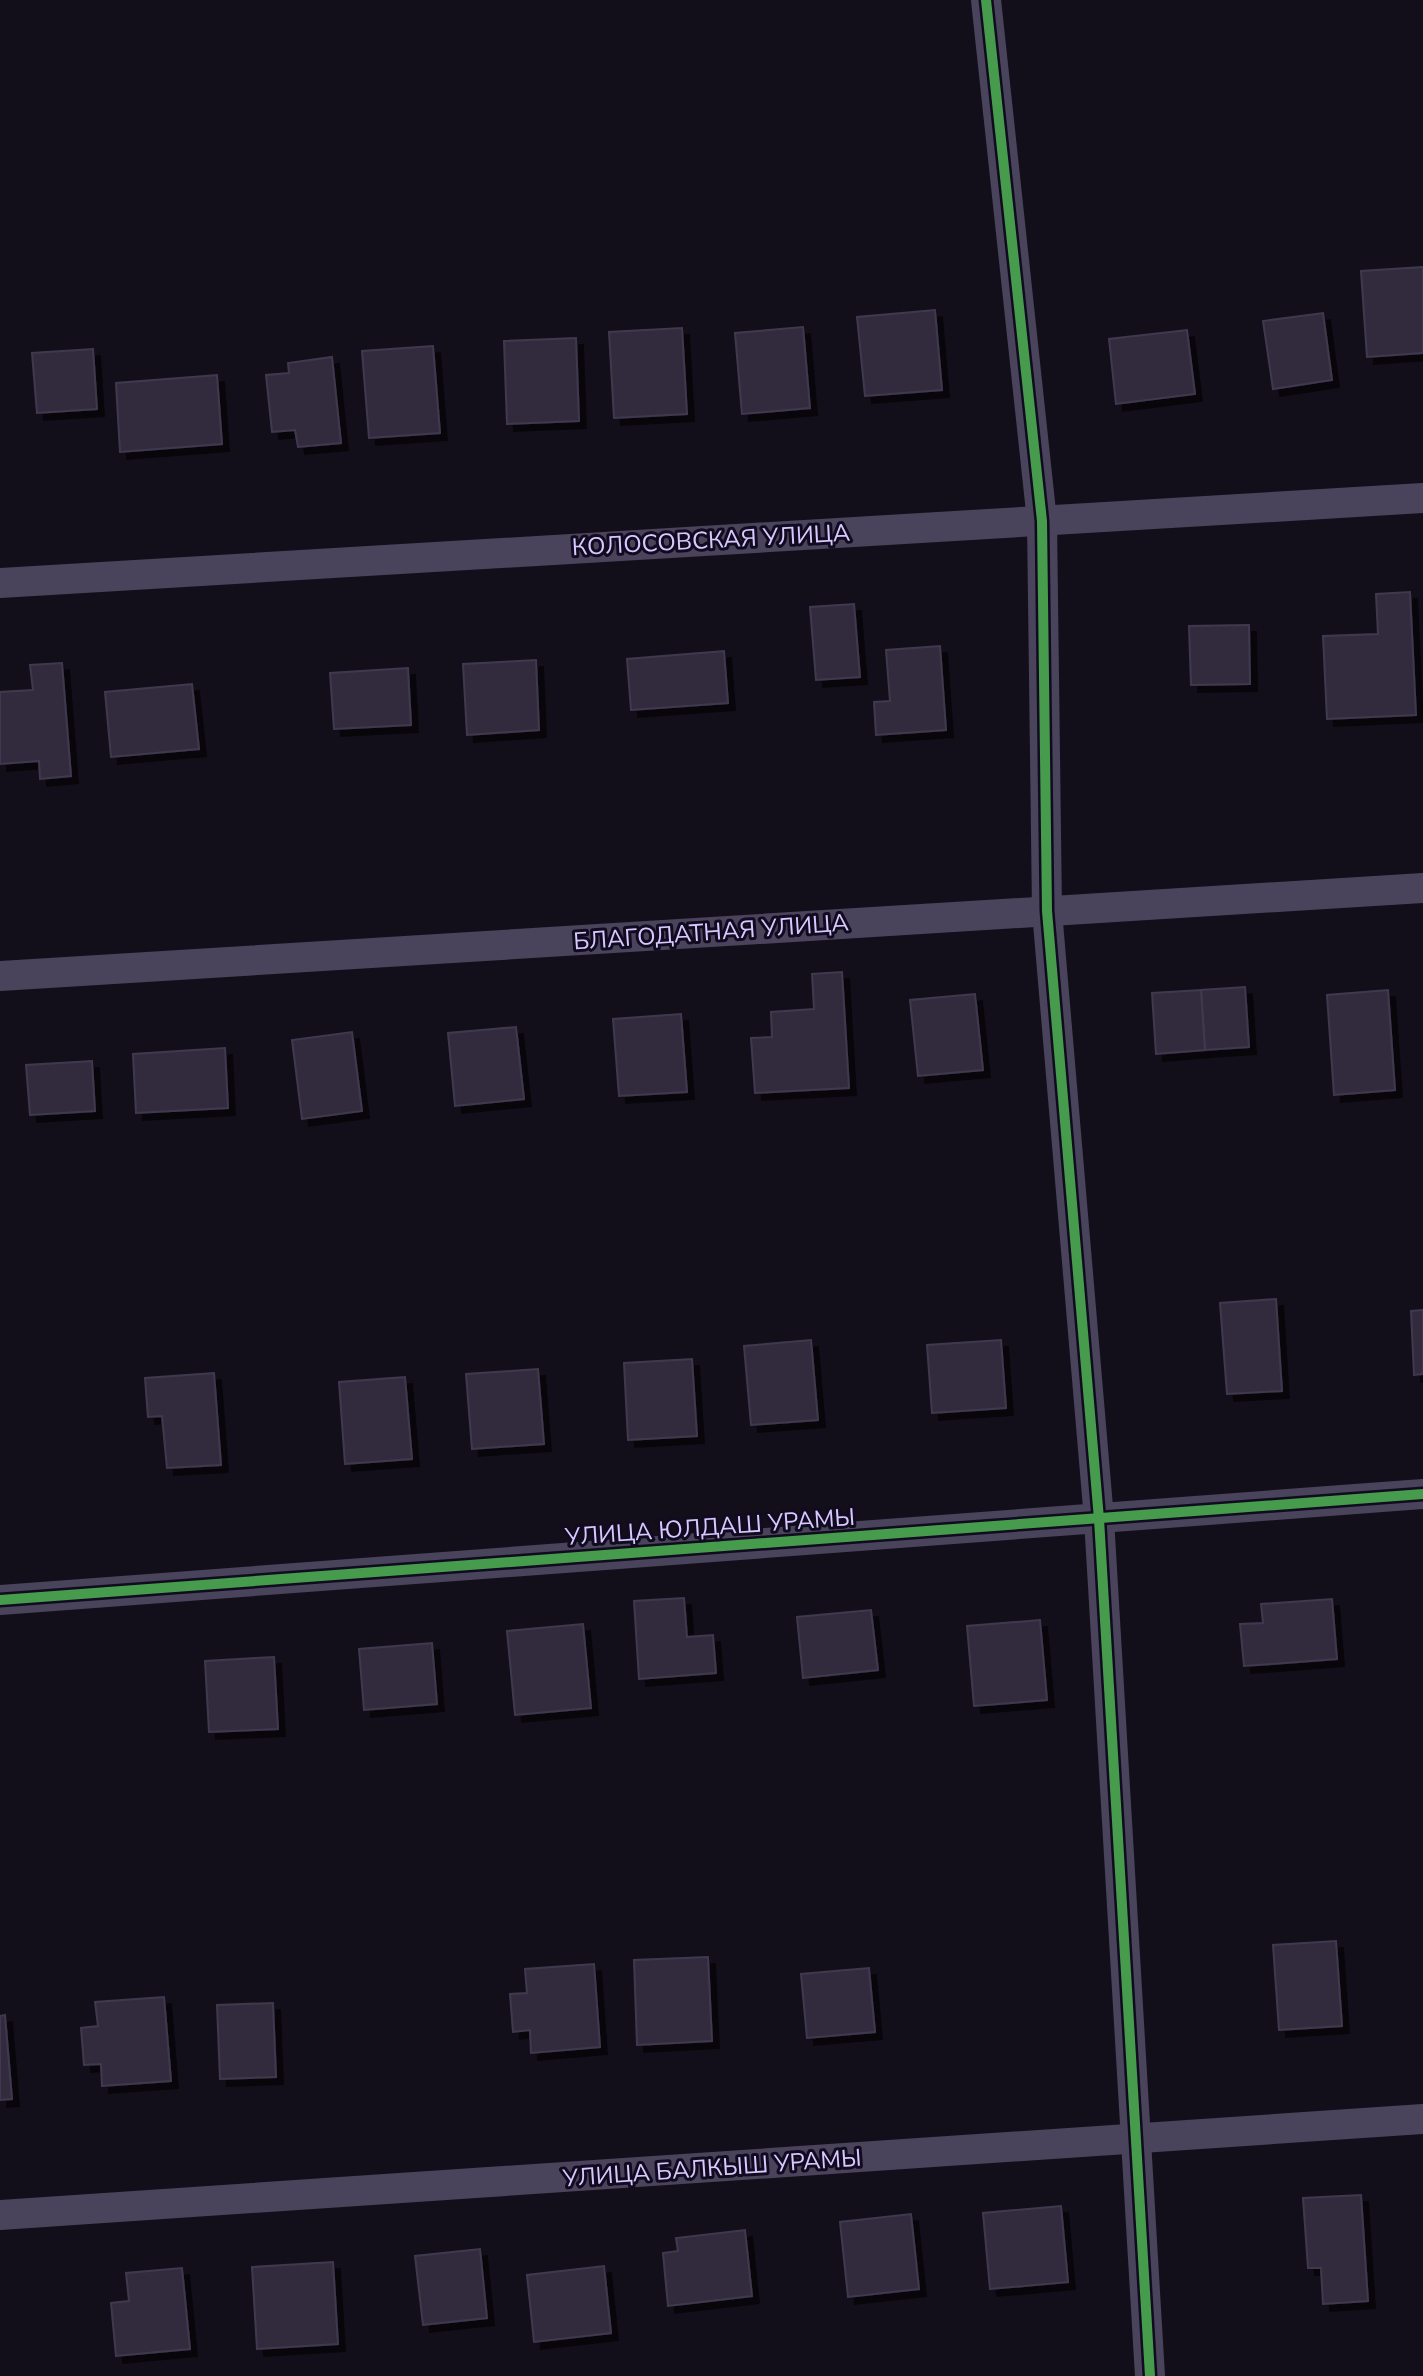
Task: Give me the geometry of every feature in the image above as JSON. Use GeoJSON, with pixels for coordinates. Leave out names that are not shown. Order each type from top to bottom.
{"type":"FeatureCollection","features":[{"type":"Feature","properties":{"kind":"street"},"geometry":{"type":"LineString","coordinates":[[986,0],[1042,521],[1047,911],[1099,1519],[1150,2376]]}},
{"type":"Feature","properties":{"kind":"street","name":"КОЛОСОВСКАЯ УЛИЦА"},"geometry":{"type":"LineString","coordinates":[[0,583],[1423,498]]}},
{"type":"Feature","properties":{"kind":"street","name":"БЛАГОДАТНАЯ УЛИЦА"},"geometry":{"type":"LineString","coordinates":[[0,976],[1423,888]]}},
{"type":"Feature","properties":{"kind":"street","name":"УЛИЦА ЮЛДАШ УРАМЫ"},"geometry":{"type":"LineString","coordinates":[[0,1600],[1423,1494]]}},
{"type":"Feature","properties":{"kind":"street","name":"УЛИЦА БАЛКЫШ УРАМЫ"},"geometry":{"type":"LineString","coordinates":[[0,2215],[1423,2119]]}},
{"type":"Feature","properties":{"kind":"building"},"geometry":{"type":"Polygon","coordinates":[[[1423,267],[1423,353],[1367,357],[1361,271],[1423,267]]]}},
{"type":"Feature","properties":{"kind":"building"},"geometry":{"type":"Polygon","coordinates":[[[935,310],[942,390],[865,396],[857,317],[935,310]]]}},
{"type":"Feature","properties":{"kind":"building"},"geometry":{"type":"Polygon","coordinates":[[[1323,313],[1332,380],[1273,389],[1263,321],[1323,313]]]}},
{"type":"Feature","properties":{"kind":"building"},"geometry":{"type":"Polygon","coordinates":[[[803,327],[810,408],[742,414],[735,333],[803,327]]]}},
{"type":"Feature","properties":{"kind":"building"},"geometry":{"type":"Polygon","coordinates":[[[682,328],[687,414],[614,418],[609,332],[682,328]]]}},
{"type":"Feature","properties":{"kind":"building"},"geometry":{"type":"Polygon","coordinates":[[[1187,330],[1195,394],[1116,404],[1109,339],[1187,330]]]}},
{"type":"Feature","properties":{"kind":"building"},"geometry":{"type":"Polygon","coordinates":[[[576,338],[579,421],[507,424],[504,341],[576,338]]]}},
{"type":"Feature","properties":{"kind":"building"},"geometry":{"type":"Polygon","coordinates":[[[433,346],[440,433],[369,438],[362,351],[433,346]]]}},
{"type":"Feature","properties":{"kind":"building"},"geometry":{"type":"Polygon","coordinates":[[[93,349],[97,409],[37,413],[32,353],[93,349]]]}},
{"type":"Feature","properties":{"kind":"building"},"geometry":{"type":"Polygon","coordinates":[[[332,357],[341,443],[298,447],[295,430],[272,432],[266,375],[289,373],[288,363],[332,357]]]}},
{"type":"Feature","properties":{"kind":"building"},"geometry":{"type":"Polygon","coordinates":[[[217,375],[222,444],[120,452],[116,383],[217,375]]]}},
{"type":"Feature","properties":{"kind":"building"},"geometry":{"type":"Polygon","coordinates":[[[1410,592],[1416,715],[1327,719],[1323,636],[1378,634],[1376,594],[1410,592]]]}},
{"type":"Feature","properties":{"kind":"building"},"geometry":{"type":"Polygon","coordinates":[[[854,604],[860,677],[816,680],[810,607],[854,604]]]}},
{"type":"Feature","properties":{"kind":"building"},"geometry":{"type":"Polygon","coordinates":[[[1249,625],[1250,684],[1191,685],[1189,626],[1249,625]]]}},
{"type":"Feature","properties":{"kind":"building"},"geometry":{"type":"Polygon","coordinates":[[[940,646],[946,730],[876,735],[874,702],[890,701],[886,650],[940,646]]]}},
{"type":"Feature","properties":{"kind":"building"},"geometry":{"type":"Polygon","coordinates":[[[724,651],[728,703],[631,710],[627,659],[724,651]]]}},
{"type":"Feature","properties":{"kind":"building"},"geometry":{"type":"Polygon","coordinates":[[[536,660],[539,730],[467,735],[463,664],[536,660]]]}},
{"type":"Feature","properties":{"kind":"building"},"geometry":{"type":"Polygon","coordinates":[[[62,663],[71,776],[40,779],[39,761],[0,764],[0,692],[33,690],[30,665],[62,663]]]}},
{"type":"Feature","properties":{"kind":"building"},"geometry":{"type":"Polygon","coordinates":[[[408,668],[411,725],[334,729],[330,673],[408,668]]]}},
{"type":"Feature","properties":{"kind":"building"},"geometry":{"type":"Polygon","coordinates":[[[192,684],[199,749],[111,757],[105,692],[192,684]]]}},
{"type":"Feature","properties":{"kind":"building"},"geometry":{"type":"Polygon","coordinates":[[[842,972],[849,1088],[755,1093],[751,1038],[772,1037],[771,1012],[814,1009],[812,974],[842,972]]]}},
{"type":"Feature","properties":{"kind":"building"},"geometry":{"type":"Polygon","coordinates":[[[1245,987],[1249,1047],[1205,1050],[1201,990],[1245,987]]]}},
{"type":"Feature","properties":{"kind":"building"},"geometry":{"type":"Polygon","coordinates":[[[1201,990],[1205,1050],[1156,1054],[1152,993],[1201,990]]]}},
{"type":"Feature","properties":{"kind":"building"},"geometry":{"type":"Polygon","coordinates":[[[1388,990],[1395,1090],[1334,1095],[1327,995],[1388,990]]]}},
{"type":"Feature","properties":{"kind":"building"},"geometry":{"type":"Polygon","coordinates":[[[975,994],[983,1070],[918,1076],[910,1000],[975,994]]]}},
{"type":"Feature","properties":{"kind":"building"},"geometry":{"type":"Polygon","coordinates":[[[681,1014],[687,1092],[619,1096],[613,1019],[681,1014]]]}},
{"type":"Feature","properties":{"kind":"building"},"geometry":{"type":"Polygon","coordinates":[[[516,1027],[524,1099],[455,1106],[448,1033],[516,1027]]]}},
{"type":"Feature","properties":{"kind":"building"},"geometry":{"type":"Polygon","coordinates":[[[352,1032],[362,1111],[302,1119],[292,1040],[352,1032]]]}},
{"type":"Feature","properties":{"kind":"building"},"geometry":{"type":"Polygon","coordinates":[[[225,1048],[228,1108],[136,1113],[133,1054],[225,1048]]]}},
{"type":"Feature","properties":{"kind":"building"},"geometry":{"type":"Polygon","coordinates":[[[92,1061],[95,1111],[30,1115],[26,1065],[92,1061]]]}},
{"type":"Feature","properties":{"kind":"building"},"geometry":{"type":"Polygon","coordinates":[[[1276,1299],[1282,1391],[1227,1394],[1220,1303],[1276,1299]]]}},
{"type":"Feature","properties":{"kind":"building"},"geometry":{"type":"Polygon","coordinates":[[[1423,1310],[1423,1374],[1414,1375],[1411,1311],[1423,1310]]]}},
{"type":"Feature","properties":{"kind":"building"},"geometry":{"type":"Polygon","coordinates":[[[811,1340],[818,1420],[751,1425],[744,1346],[811,1340]]]}},
{"type":"Feature","properties":{"kind":"building"},"geometry":{"type":"Polygon","coordinates":[[[1001,1340],[1006,1408],[932,1413],[927,1345],[1001,1340]]]}},
{"type":"Feature","properties":{"kind":"building"},"geometry":{"type":"Polygon","coordinates":[[[692,1359],[697,1436],[628,1440],[624,1363],[692,1359]]]}},
{"type":"Feature","properties":{"kind":"building"},"geometry":{"type":"Polygon","coordinates":[[[538,1369],[544,1444],[472,1449],[466,1374],[538,1369]]]}},
{"type":"Feature","properties":{"kind":"building"},"geometry":{"type":"Polygon","coordinates":[[[214,1373],[221,1465],[167,1468],[162,1416],[148,1417],[145,1378],[214,1373]]]}},
{"type":"Feature","properties":{"kind":"building"},"geometry":{"type":"Polygon","coordinates":[[[405,1377],[412,1459],[345,1464],[339,1382],[405,1377]]]}},
{"type":"Feature","properties":{"kind":"building"},"geometry":{"type":"Polygon","coordinates":[[[684,1598],[687,1637],[713,1635],[716,1673],[639,1679],[634,1601],[684,1598]]]}},
{"type":"Feature","properties":{"kind":"building"},"geometry":{"type":"Polygon","coordinates":[[[1332,1599],[1337,1659],[1244,1666],[1240,1624],[1263,1623],[1261,1604],[1332,1599]]]}},
{"type":"Feature","properties":{"kind":"building"},"geometry":{"type":"Polygon","coordinates":[[[871,1610],[878,1670],[803,1678],[797,1617],[871,1610]]]}},
{"type":"Feature","properties":{"kind":"building"},"geometry":{"type":"Polygon","coordinates":[[[1040,1620],[1047,1700],[974,1706],[967,1626],[1040,1620]]]}},
{"type":"Feature","properties":{"kind":"building"},"geometry":{"type":"Polygon","coordinates":[[[583,1624],[591,1708],[515,1715],[507,1631],[583,1624]]]}},
{"type":"Feature","properties":{"kind":"building"},"geometry":{"type":"Polygon","coordinates":[[[432,1643],[437,1704],[364,1710],[359,1649],[432,1643]]]}},
{"type":"Feature","properties":{"kind":"building"},"geometry":{"type":"Polygon","coordinates":[[[274,1657],[278,1729],[209,1732],[205,1661],[274,1657]]]}},
{"type":"Feature","properties":{"kind":"building"},"geometry":{"type":"Polygon","coordinates":[[[1336,1941],[1342,2026],[1279,2030],[1273,1945],[1336,1941]]]}},
{"type":"Feature","properties":{"kind":"building"},"geometry":{"type":"Polygon","coordinates":[[[708,1957],[712,2041],[637,2045],[634,1960],[708,1957]]]}},
{"type":"Feature","properties":{"kind":"building"},"geometry":{"type":"Polygon","coordinates":[[[594,1964],[600,2047],[531,2053],[530,2030],[513,2032],[510,1994],[527,1993],[525,1969],[594,1964]]]}},
{"type":"Feature","properties":{"kind":"building"},"geometry":{"type":"Polygon","coordinates":[[[869,1968],[875,2032],[807,2038],[801,1974],[869,1968]]]}},
{"type":"Feature","properties":{"kind":"building"},"geometry":{"type":"Polygon","coordinates":[[[164,1997],[171,2081],[102,2086],[101,2064],[84,2065],[81,2028],[98,2026],[95,2002],[164,1997]]]}},
{"type":"Feature","properties":{"kind":"building"},"geometry":{"type":"Polygon","coordinates":[[[273,2003],[276,2077],[220,2079],[217,2005],[273,2003]]]}},
{"type":"Feature","properties":{"kind":"building"},"geometry":{"type":"Polygon","coordinates":[[[5,2015],[12,2099],[0,2100],[0,2016],[5,2015]]]}},
{"type":"Feature","properties":{"kind":"building"},"geometry":{"type":"Polygon","coordinates":[[[1361,2195],[1368,2301],[1323,2304],[1321,2268],[1308,2268],[1303,2198],[1361,2195]]]}},
{"type":"Feature","properties":{"kind":"building"},"geometry":{"type":"Polygon","coordinates":[[[1061,2206],[1068,2282],[990,2289],[983,2213],[1061,2206]]]}},
{"type":"Feature","properties":{"kind":"building"},"geometry":{"type":"Polygon","coordinates":[[[911,2214],[919,2289],[848,2297],[840,2222],[911,2214]]]}},
{"type":"Feature","properties":{"kind":"building"},"geometry":{"type":"Polygon","coordinates":[[[745,2230],[752,2296],[668,2306],[663,2253],[678,2251],[676,2238],[745,2230]]]}},
{"type":"Feature","properties":{"kind":"building"},"geometry":{"type":"Polygon","coordinates":[[[480,2249],[487,2318],[423,2325],[415,2256],[480,2249]]]}},
{"type":"Feature","properties":{"kind":"building"},"geometry":{"type":"Polygon","coordinates":[[[333,2262],[338,2344],[257,2349],[252,2267],[333,2262]]]}},
{"type":"Feature","properties":{"kind":"building"},"geometry":{"type":"Polygon","coordinates":[[[604,2266],[611,2333],[534,2342],[527,2275],[604,2266]]]}},
{"type":"Feature","properties":{"kind":"building"},"geometry":{"type":"Polygon","coordinates":[[[182,2268],[190,2349],[116,2356],[111,2303],[129,2301],[126,2273],[182,2268]]]}},
{"type":"Feature","properties":{"kind":"cycle path"},"geometry":{"type":"LineString","coordinates":[[986,0],[1042,521],[1047,911],[1099,1519],[1150,2376]]}},
{"type":"Feature","properties":{"kind":"cycle path"},"geometry":{"type":"LineString","coordinates":[[0,1600],[1423,1494]]}}]}
